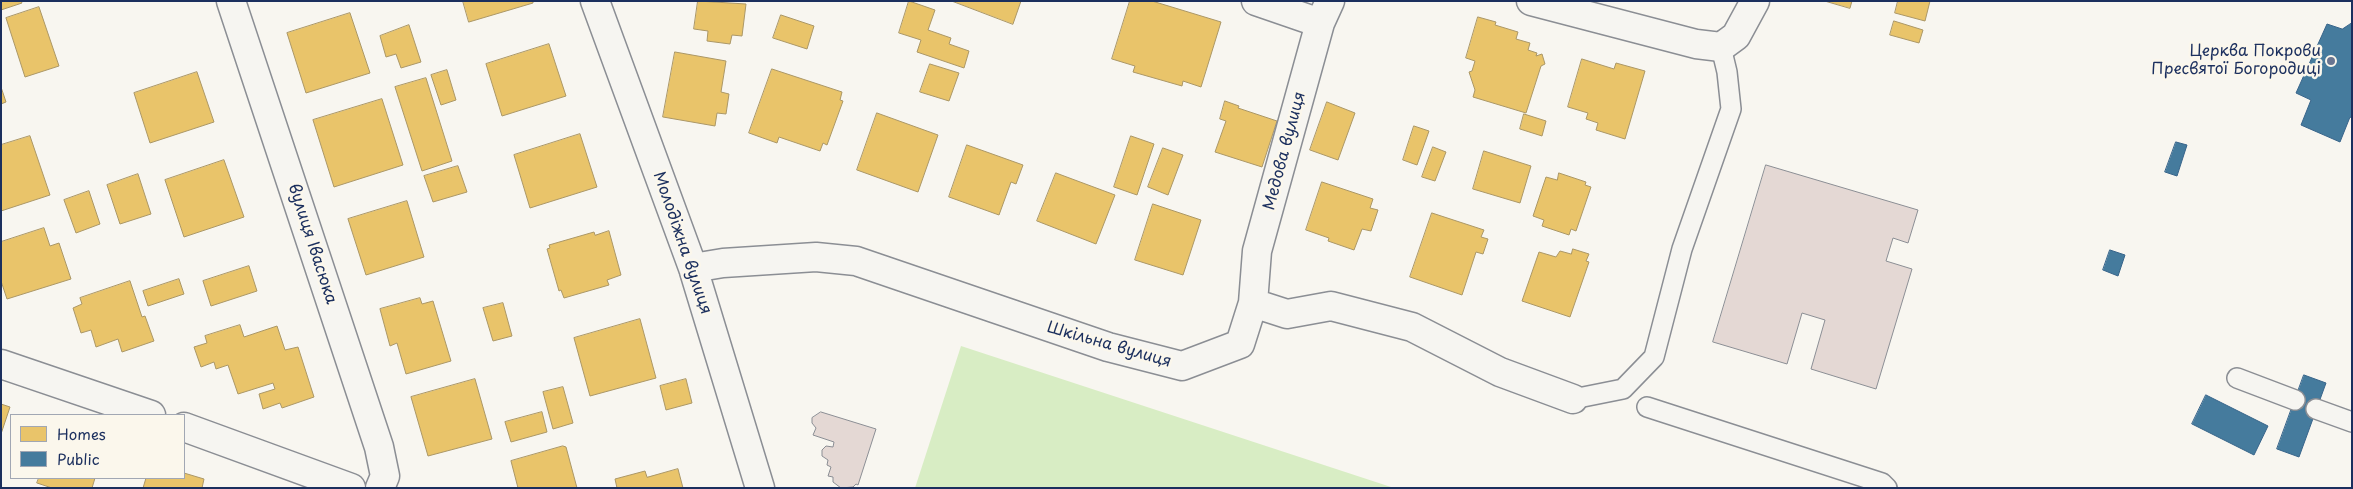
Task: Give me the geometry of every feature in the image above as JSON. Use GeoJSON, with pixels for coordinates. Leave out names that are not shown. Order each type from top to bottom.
{"type":"FeatureCollection","features":[{"type":"Feature","properties":{"kind":"street","name":"вулиця Івасюка"},"geometry":{"type":"LineString","coordinates":[[231,1],[379,447],[385,476],[380,488]]}},
{"type":"Feature","properties":{"kind":"street","name":"Молодіжна вулиця"},"geometry":{"type":"LineString","coordinates":[[595,1],[693,268],[760,488]]}},
{"type":"Feature","properties":{"kind":"street"},"geometry":{"type":"LineString","coordinates":[[1256,1],[1325,12]]}},
{"type":"Feature","properties":{"kind":"street"},"geometry":{"type":"LineString","coordinates":[[1531,1],[1709,45],[1736,36],[1755,1]]}},
{"type":"Feature","properties":{"kind":"street","name":"Медова вулиця"},"geometry":{"type":"LineString","coordinates":[[1253,303],[1257,251],[1325,12]]}},
{"type":"Feature","properties":{"kind":"street","name":"Шкільна вулиця"},"geometry":{"type":"LineString","coordinates":[[693,268],[723,263],[816,256],[856,261],[1108,347],[1182,366],[1240,344],[1253,303]]}},
{"type":"Feature","properties":{"kind":"street"},"geometry":{"type":"LineString","coordinates":[[1253,303],[1287,314],[1331,306],[1412,327],[1500,372],[1572,399]]}},
{"type":"Feature","properties":{"kind":"street"},"geometry":{"type":"LineString","coordinates":[[1,364],[148,414]]}},
{"type":"Feature","properties":{"kind":"street"},"geometry":{"type":"LineString","coordinates":[[185,427],[351,488]]}},
{"type":"Feature","properties":{"kind":"lane"},"geometry":{"type":"LineString","coordinates":[[1572,399],[1623,389],[1654,357],[1682,249],[1731,109],[1727,72],[1709,45]]}},
{"type":"Feature","properties":{"kind":"lane"},"geometry":{"type":"LineString","coordinates":[[2237,378],[2295,400]]}},
{"type":"Feature","properties":{"kind":"lane"},"geometry":{"type":"LineString","coordinates":[[1647,407],[1882,482],[1887,488]]}},
{"type":"Feature","properties":{"kind":"lane"},"geometry":{"type":"LineString","coordinates":[[2316,409],[2352,422]]}},
{"type":"Feature","properties":{"kind":"green space"},"geometry":{"type":"Polygon","coordinates":[[[961,346],[1391,487],[915,488],[961,346]]]}},
{"type":"Feature","properties":{"kind":"building: Homes"},"geometry":{"type":"Polygon","coordinates":[[[1,1],[21,1],[22,3],[1,10],[1,1]]]}},
{"type":"Feature","properties":{"kind":"building: Homes"},"geometry":{"type":"Polygon","coordinates":[[[463,1],[533,1],[533,3],[469,22],[463,1]]]}},
{"type":"Feature","properties":{"kind":"building: Homes"},"geometry":{"type":"Polygon","coordinates":[[[698,1],[746,4],[742,36],[732,35],[730,44],[707,41],[708,31],[694,29],[698,1]]]}},
{"type":"Feature","properties":{"kind":"building: Homes"},"geometry":{"type":"Polygon","coordinates":[[[909,1],[935,10],[928,30],[951,38],[949,44],[969,51],[964,68],[917,52],[921,40],[899,33],[909,1]]]}},
{"type":"Feature","properties":{"kind":"building: Homes"},"geometry":{"type":"Polygon","coordinates":[[[952,1],[1021,1],[1013,24],[952,1]]]}},
{"type":"Feature","properties":{"kind":"building: Homes"},"geometry":{"type":"Polygon","coordinates":[[[1130,1],[1152,1],[1221,22],[1201,87],[1183,81],[1182,86],[1133,72],[1135,66],[1112,59],[1130,1]]]}},
{"type":"Feature","properties":{"kind":"building: Homes"},"geometry":{"type":"Polygon","coordinates":[[[1825,1],[1852,1],[1850,8],[1825,1]]]}},
{"type":"Feature","properties":{"kind":"building: Homes"},"geometry":{"type":"Polygon","coordinates":[[[1898,1],[1930,1],[1925,21],[1895,13],[1898,1]]]}},
{"type":"Feature","properties":{"kind":"building: Homes"},"geometry":{"type":"Polygon","coordinates":[[[39,7],[59,66],[25,77],[6,18],[39,7]]]}},
{"type":"Feature","properties":{"kind":"building: Homes"},"geometry":{"type":"Polygon","coordinates":[[[350,13],[370,73],[306,93],[287,33],[350,13]]]}},
{"type":"Feature","properties":{"kind":"building: Homes"},"geometry":{"type":"Polygon","coordinates":[[[781,15],[814,26],[807,49],[773,38],[781,15]]]}},
{"type":"Feature","properties":{"kind":"building: Homes"},"geometry":{"type":"Polygon","coordinates":[[[1478,17],[1496,22],[1495,25],[1518,32],[1516,39],[1530,43],[1528,50],[1537,53],[1536,56],[1542,54],[1545,64],[1541,66],[1526,113],[1473,97],[1475,90],[1469,72],[1472,71],[1475,61],[1466,58],[1478,17]]]}},
{"type":"Feature","properties":{"kind":"building: Homes"},"geometry":{"type":"Polygon","coordinates":[[[1894,21],[1923,30],[1919,43],[1890,35],[1894,21]]]}},
{"type":"Feature","properties":{"kind":"building: Homes"},"geometry":{"type":"Polygon","coordinates":[[[409,25],[421,62],[401,68],[396,54],[386,57],[380,36],[409,25]]]}},
{"type":"Feature","properties":{"kind":"building: Homes"},"geometry":{"type":"Polygon","coordinates":[[[549,44],[566,96],[502,116],[486,64],[549,44]]]}},
{"type":"Feature","properties":{"kind":"building: Homes"},"geometry":{"type":"Polygon","coordinates":[[[675,52],[726,61],[721,92],[729,94],[726,114],[717,113],[715,126],[663,117],[675,52]]]}},
{"type":"Feature","properties":{"kind":"building: Homes"},"geometry":{"type":"Polygon","coordinates":[[[1582,59],[1614,69],[1616,63],[1645,71],[1625,139],[1596,130],[1598,123],[1586,119],[1588,113],[1568,107],[1582,59]]]}},
{"type":"Feature","properties":{"kind":"building: Homes"},"geometry":{"type":"Polygon","coordinates":[[[930,64],[959,73],[949,101],[920,92],[930,64]]]}},
{"type":"Feature","properties":{"kind":"building: Homes"},"geometry":{"type":"Polygon","coordinates":[[[772,69],[842,92],[840,100],[843,101],[827,145],[823,143],[820,151],[779,137],[777,143],[749,133],[772,69]]]}},
{"type":"Feature","properties":{"kind":"building: Homes"},"geometry":{"type":"Polygon","coordinates":[[[447,70],[456,100],[441,105],[431,75],[447,70]]]}},
{"type":"Feature","properties":{"kind":"building: Homes"},"geometry":{"type":"Polygon","coordinates":[[[197,72],[214,122],[150,143],[134,93],[197,72]]]}},
{"type":"Feature","properties":{"kind":"building: Homes"},"geometry":{"type":"Polygon","coordinates":[[[426,78],[452,161],[422,171],[395,87],[426,78]]]}},
{"type":"Feature","properties":{"kind":"building: Homes"},"geometry":{"type":"Polygon","coordinates":[[[1,87],[6,102],[1,104],[1,87]]]}},
{"type":"Feature","properties":{"kind":"building: Homes"},"geometry":{"type":"Polygon","coordinates":[[[382,99],[403,165],[334,187],[313,120],[382,99]]]}},
{"type":"Feature","properties":{"kind":"building: Homes"},"geometry":{"type":"Polygon","coordinates":[[[1225,101],[1239,106],[1238,108],[1277,121],[1262,167],[1215,152],[1226,121],[1220,119],[1225,101]]]}},
{"type":"Feature","properties":{"kind":"building: Homes"},"geometry":{"type":"Polygon","coordinates":[[[1327,102],[1355,113],[1338,160],[1310,150],[1327,102]]]}},
{"type":"Feature","properties":{"kind":"building: Homes"},"geometry":{"type":"Polygon","coordinates":[[[877,113],[938,135],[918,192],[857,170],[877,113]]]}},
{"type":"Feature","properties":{"kind":"building: Homes"},"geometry":{"type":"Polygon","coordinates":[[[1524,114],[1546,121],[1542,136],[1520,129],[1524,114]]]}},
{"type":"Feature","properties":{"kind":"building: Homes"},"geometry":{"type":"Polygon","coordinates":[[[1414,126],[1429,131],[1417,165],[1403,160],[1414,126]]]}},
{"type":"Feature","properties":{"kind":"building: Homes"},"geometry":{"type":"Polygon","coordinates":[[[580,134],[597,187],[530,208],[514,155],[580,134]]]}},
{"type":"Feature","properties":{"kind":"building: Homes"},"geometry":{"type":"Polygon","coordinates":[[[30,136],[50,195],[1,211],[1,145],[30,136]]]}},
{"type":"Feature","properties":{"kind":"building: Homes"},"geometry":{"type":"Polygon","coordinates":[[[1131,136],[1154,144],[1137,195],[1114,187],[1131,136]]]}},
{"type":"Feature","properties":{"kind":"building: Homes"},"geometry":{"type":"Polygon","coordinates":[[[967,145],[1023,165],[1016,184],[1011,182],[999,215],[949,197],[967,145]]]}},
{"type":"Feature","properties":{"kind":"building: Homes"},"geometry":{"type":"Polygon","coordinates":[[[1433,147],[1446,152],[1435,181],[1422,177],[1433,147]]]}},
{"type":"Feature","properties":{"kind":"building: Homes"},"geometry":{"type":"Polygon","coordinates":[[[1163,148],[1183,155],[1168,195],[1148,187],[1163,148]]]}},
{"type":"Feature","properties":{"kind":"building: Homes"},"geometry":{"type":"Polygon","coordinates":[[[1484,151],[1531,166],[1520,203],[1473,189],[1484,151]]]}},
{"type":"Feature","properties":{"kind":"building: Homes"},"geometry":{"type":"Polygon","coordinates":[[[224,160],[244,217],[184,237],[165,180],[224,160]]]}},
{"type":"Feature","properties":{"kind":"building: Homes"},"geometry":{"type":"Polygon","coordinates":[[[458,166],[467,192],[433,202],[424,176],[458,166]]]}},
{"type":"Feature","properties":{"kind":"building: Homes"},"geometry":{"type":"Polygon","coordinates":[[[1056,173],[1115,195],[1096,244],[1037,221],[1056,173]]]}},
{"type":"Feature","properties":{"kind":"building: Homes"},"geometry":{"type":"Polygon","coordinates":[[[1559,173],[1586,182],[1585,185],[1591,187],[1576,231],[1571,229],[1569,235],[1542,226],[1544,220],[1533,216],[1546,177],[1557,180],[1559,173]]]}},
{"type":"Feature","properties":{"kind":"building: Homes"},"geometry":{"type":"Polygon","coordinates":[[[138,174],[151,214],[120,224],[107,185],[138,174]]]}},
{"type":"Feature","properties":{"kind":"building: Homes"},"geometry":{"type":"Polygon","coordinates":[[[1322,182],[1373,199],[1370,208],[1378,210],[1371,231],[1362,229],[1354,250],[1328,241],[1329,238],[1306,230],[1322,182]]]}},
{"type":"Feature","properties":{"kind":"building: Homes"},"geometry":{"type":"Polygon","coordinates":[[[89,191],[100,224],[76,233],[64,200],[89,191]]]}},
{"type":"Feature","properties":{"kind":"building: Homes"},"geometry":{"type":"Polygon","coordinates":[[[407,201],[424,257],[366,275],[348,219],[407,201]]]}},
{"type":"Feature","properties":{"kind":"building: Homes"},"geometry":{"type":"Polygon","coordinates":[[[1153,204],[1201,220],[1183,275],[1135,260],[1153,204]]]}},
{"type":"Feature","properties":{"kind":"building: Homes"},"geometry":{"type":"Polygon","coordinates":[[[1432,213],[1484,230],[1481,237],[1488,239],[1483,254],[1476,252],[1462,295],[1410,277],[1432,213]]]}},
{"type":"Feature","properties":{"kind":"building: Homes"},"geometry":{"type":"Polygon","coordinates":[[[44,228],[50,246],[59,243],[71,279],[7,299],[1,281],[1,242],[44,228]]]}},
{"type":"Feature","properties":{"kind":"building: Homes"},"geometry":{"type":"Polygon","coordinates":[[[609,231],[621,275],[607,280],[609,285],[564,298],[561,290],[559,291],[547,249],[550,248],[549,245],[594,232],[595,235],[609,231]]]}},
{"type":"Feature","properties":{"kind":"building: Homes"},"geometry":{"type":"Polygon","coordinates":[[[1573,249],[1589,254],[1586,261],[1589,262],[1570,317],[1522,301],[1539,252],[1556,257],[1560,251],[1571,254],[1573,249]]]}},
{"type":"Feature","properties":{"kind":"building: Homes"},"geometry":{"type":"Polygon","coordinates":[[[249,266],[257,291],[211,306],[203,281],[249,266]]]}},
{"type":"Feature","properties":{"kind":"building: Homes"},"geometry":{"type":"Polygon","coordinates":[[[179,279],[184,294],[148,306],[143,291],[179,279]]]}},
{"type":"Feature","properties":{"kind":"building: Homes"},"geometry":{"type":"Polygon","coordinates":[[[130,281],[142,317],[145,316],[154,341],[122,352],[118,339],[96,347],[91,330],[81,333],[73,308],[82,304],[80,298],[130,281]]]}},
{"type":"Feature","properties":{"kind":"building: Homes"},"geometry":{"type":"Polygon","coordinates":[[[420,298],[422,304],[433,301],[451,361],[406,374],[397,343],[390,346],[380,309],[420,298]]]}},
{"type":"Feature","properties":{"kind":"building: Homes"},"geometry":{"type":"Polygon","coordinates":[[[503,303],[512,336],[493,341],[483,308],[503,303]]]}},
{"type":"Feature","properties":{"kind":"building: Homes"},"geometry":{"type":"Polygon","coordinates":[[[640,319],[656,378],[590,396],[574,338],[640,319]]]}},
{"type":"Feature","properties":{"kind":"building: Homes"},"geometry":{"type":"Polygon","coordinates":[[[240,325],[244,337],[277,326],[285,350],[298,347],[314,397],[282,408],[280,403],[263,409],[259,394],[275,389],[273,383],[238,394],[228,365],[216,369],[214,362],[201,367],[194,347],[207,343],[205,336],[240,325]]]}},
{"type":"Feature","properties":{"kind":"building: Homes"},"geometry":{"type":"Polygon","coordinates":[[[475,379],[492,439],[428,456],[411,397],[475,379]]]}},
{"type":"Feature","properties":{"kind":"building: Homes"},"geometry":{"type":"Polygon","coordinates":[[[686,379],[692,403],[666,410],[660,386],[686,379]]]}},
{"type":"Feature","properties":{"kind":"building: Homes"},"geometry":{"type":"Polygon","coordinates":[[[563,387],[573,423],[553,429],[543,392],[563,387]]]}},
{"type":"Feature","properties":{"kind":"building: Homes"},"geometry":{"type":"Polygon","coordinates":[[[1,404],[10,407],[1,434],[1,404]]]}},
{"type":"Feature","properties":{"kind":"building: Homes"},"geometry":{"type":"Polygon","coordinates":[[[542,412],[547,432],[511,442],[505,422],[542,412]]]}},
{"type":"Feature","properties":{"kind":"building: Homes"},"geometry":{"type":"Polygon","coordinates":[[[563,446],[566,447],[577,488],[518,488],[511,461],[563,446]]]}},
{"type":"Feature","properties":{"kind":"building: Homes"},"geometry":{"type":"Polygon","coordinates":[[[678,469],[683,488],[617,488],[615,479],[645,471],[647,477],[678,469]]]}},
{"type":"Feature","properties":{"kind":"building: Homes"},"geometry":{"type":"Polygon","coordinates":[[[185,473],[204,479],[202,488],[143,488],[146,479],[185,479],[185,473]]]}},
{"type":"Feature","properties":{"kind":"building: Homes"},"geometry":{"type":"Polygon","coordinates":[[[39,479],[95,479],[92,488],[52,488],[37,483],[39,479]]]}},
{"type":"Feature","properties":{"kind":"building: Public","name":"Церква Покрови Пресвятої Богородиці"},"geometry":{"type":"Polygon","coordinates":[[[2352,23],[2352,118],[2350,117],[2340,142],[2301,125],[2311,100],[2296,93],[2327,24],[2342,29],[2352,23]]]}},
{"type":"Feature","properties":{"kind":"building: Public"},"geometry":{"type":"Polygon","coordinates":[[[2176,142],[2187,145],[2177,176],[2165,172],[2176,142]]]}},
{"type":"Feature","properties":{"kind":"building: Public"},"geometry":{"type":"Polygon","coordinates":[[[2110,250],[2125,255],[2118,276],[2103,270],[2110,250]]]}},
{"type":"Feature","properties":{"kind":"building: Public"},"geometry":{"type":"Polygon","coordinates":[[[2304,375],[2326,383],[2299,457],[2277,449],[2304,375]]]}},
{"type":"Feature","properties":{"kind":"building: Public"},"geometry":{"type":"Polygon","coordinates":[[[2206,395],[2268,426],[2254,455],[2192,424],[2206,395]]]}},
{"type":"Feature","properties":{"kind":"building: Other"},"geometry":{"type":"Polygon","coordinates":[[[1766,165],[1918,210],[1908,243],[1893,238],[1886,261],[1912,269],[1876,389],[1811,369],[1825,320],[1802,313],[1787,364],[1713,342],[1766,165]]]}},
{"type":"Feature","properties":{"kind":"building: Other"},"geometry":{"type":"Polygon","coordinates":[[[821,412],[876,429],[858,485],[841,488],[833,482],[833,477],[828,476],[831,467],[827,465],[828,460],[822,456],[822,450],[826,446],[833,447],[834,442],[813,435],[816,428],[812,423],[812,418],[821,412]]]}},
{"type":"Feature","properties":{"kind":"place","name":"Церква Покрови Пресвятої Богородиці"},"geometry":{"type":"Point","coordinates":[2331,61]}}]}
